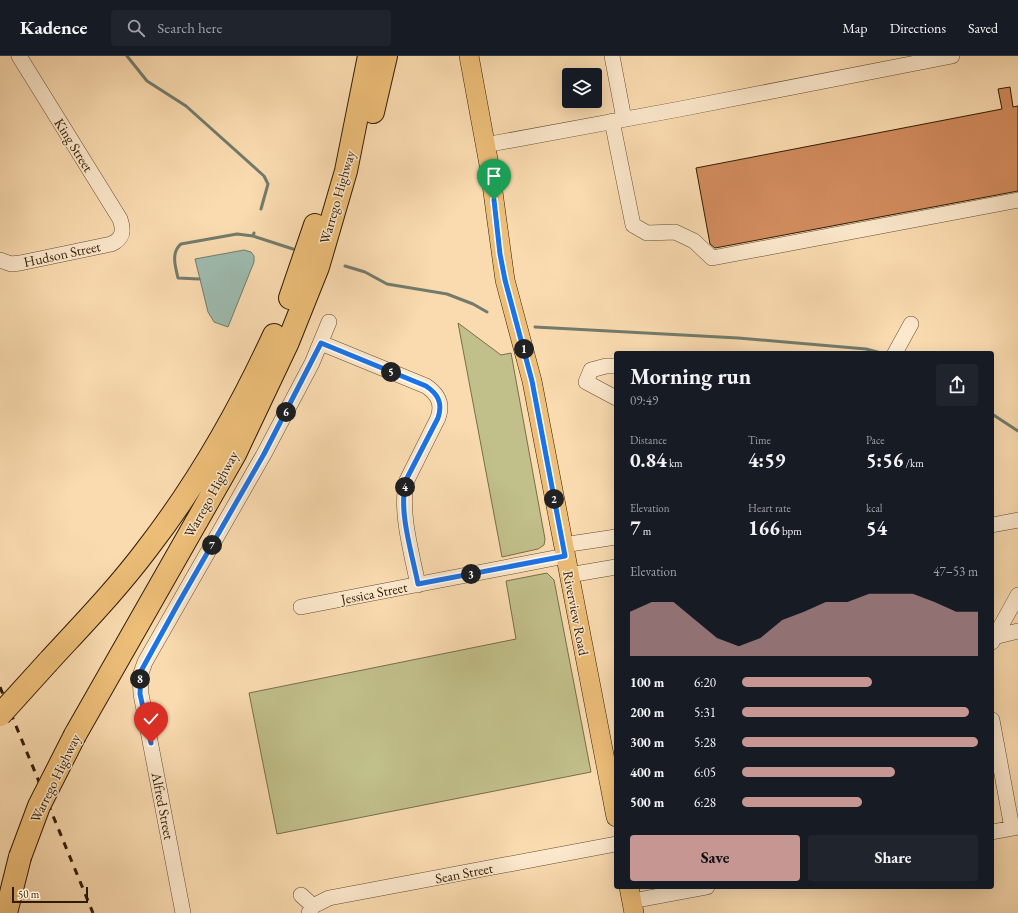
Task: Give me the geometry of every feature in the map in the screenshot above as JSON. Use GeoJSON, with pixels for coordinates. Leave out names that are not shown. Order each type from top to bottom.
{"type":"FeatureCollection","features":[{"type":"Feature","properties":{"kind":"highway","name":"Warrego Highway"},"geometry":{"type":"LineString","coordinates":[[0,715],[94,612],[146,551],[194,483],[241,404],[280,323],[313,232],[336,149],[355,56]]}},
{"type":"Feature","properties":{"kind":"highway","name":"Warrego Highway"},"geometry":{"type":"LineString","coordinates":[[6,913],[20,857],[39,806],[75,735],[235,454],[288,342],[318,267],[346,171],[369,56]]}},
{"type":"Feature","properties":{"kind":"highway"},"geometry":{"type":"LineString","coordinates":[[318,267],[331,256],[363,154],[386,56]]}},
{"type":"Feature","properties":{"kind":"main road","name":"Riverview Road"},"geometry":{"type":"LineString","coordinates":[[469,56],[494,200],[500,254],[505,280],[529,367],[614,807]]}},
{"type":"Feature","properties":{"kind":"street","name":"King Street"},"geometry":{"type":"LineString","coordinates":[[19,56],[120,219],[123,229],[121,235]]}},
{"type":"Feature","properties":{"kind":"street"},"geometry":{"type":"LineString","coordinates":[[612,56],[618,120],[633,225],[647,233],[675,232],[694,241],[712,258],[1018,200]]}},
{"type":"Feature","properties":{"kind":"street"},"geometry":{"type":"LineString","coordinates":[[485,145],[952,56]]}},
{"type":"Feature","properties":{"kind":"street","name":"Hudson Street"},"geometry":{"type":"LineString","coordinates":[[0,260],[11,264],[20,263],[111,244],[121,235]]}},
{"type":"Feature","properties":{"kind":"street"},"geometry":{"type":"LineString","coordinates":[[329,322],[321,343],[426,386],[436,395],[439,400],[440,412],[438,418],[406,480],[404,490],[404,508],[418,584]]}},
{"type":"Feature","properties":{"kind":"street"},"geometry":{"type":"LineString","coordinates":[[896,351],[911,324]]}},
{"type":"Feature","properties":{"kind":"street","name":"Alfred Street"},"geometry":{"type":"LineString","coordinates":[[183,913],[140,694],[140,676],[145,662],[264,454],[321,343]]}},
{"type":"Feature","properties":{"kind":"street"},"geometry":{"type":"LineString","coordinates":[[614,366],[606,366],[591,370],[586,382],[614,397]]}},
{"type":"Feature","properties":{"kind":"street"},"geometry":{"type":"LineString","coordinates":[[994,525],[1018,520]]}},
{"type":"Feature","properties":{"kind":"street","name":"Jessica Street"},"geometry":{"type":"LineString","coordinates":[[301,607],[418,584],[564,550],[613,535]]}},
{"type":"Feature","properties":{"kind":"street"},"geometry":{"type":"LineString","coordinates":[[569,575],[614,567]]}},
{"type":"Feature","properties":{"kind":"street"},"geometry":{"type":"LineString","coordinates":[[994,635],[1018,595]]}},
{"type":"Feature","properties":{"kind":"street"},"geometry":{"type":"LineString","coordinates":[[994,637],[1017,635]]}},
{"type":"Feature","properties":{"kind":"street"},"geometry":{"type":"LineString","coordinates":[[994,729],[1015,827],[994,832]]}},
{"type":"Feature","properties":{"kind":"street","name":"Sean Street"},"geometry":{"type":"LineString","coordinates":[[301,895],[311,910],[320,902],[336,897],[614,844]]}},
{"type":"Feature","properties":{"kind":"street"},"geometry":{"type":"LineString","coordinates":[[632,900],[695,889]]}},
{"type":"Feature","properties":{"kind":"shaded area"},"geometry":{"type":"Polygon","coordinates":[[[244,250],[251,252],[254,256],[254,262],[228,327],[214,322],[208,312],[195,259],[244,250]]]}},
{"type":"Feature","properties":{"kind":"shaded area"},"geometry":{"type":"Polygon","coordinates":[[[458,323],[501,355],[511,353],[545,539],[544,545],[538,549],[502,557],[458,323]]]}},
{"type":"Feature","properties":{"kind":"shaded area"},"geometry":{"type":"Polygon","coordinates":[[[547,573],[554,580],[591,772],[277,834],[249,693],[516,639],[506,581],[547,573]]]}},
{"type":"Feature","properties":{"kind":"building"},"geometry":{"type":"Polygon","coordinates":[[[1010,87],[1013,107],[1018,106],[1018,191],[715,248],[710,244],[696,168],[1002,109],[998,89],[1010,87]]]}},
{"type":"Feature","properties":{"kind":"waterway"},"geometry":{"type":"LineString","coordinates":[[127,56],[147,81],[186,106],[264,176],[268,184],[261,209]]}},
{"type":"Feature","properties":{"kind":"waterway"},"geometry":{"type":"LineString","coordinates":[[254,233],[253,236],[293,249]]}},
{"type":"Feature","properties":{"kind":"waterway"},"geometry":{"type":"LineString","coordinates":[[199,279],[178,278],[175,255],[181,244],[237,234],[253,236]]}},
{"type":"Feature","properties":{"kind":"waterway"},"geometry":{"type":"LineString","coordinates":[[345,266],[365,272],[387,284],[447,294],[473,304],[487,312]]}},
{"type":"Feature","properties":{"kind":"waterway"},"geometry":{"type":"LineString","coordinates":[[535,327],[738,338],[866,349],[874,351]]}},
{"type":"Feature","properties":{"kind":"waterway"},"geometry":{"type":"LineString","coordinates":[[994,415],[1018,431]]}},
{"type":"Feature","properties":{"kind":"railway"},"geometry":{"type":"LineString","coordinates":[[0,687],[93,913]]}},
{"type":"Feature","properties":{"kind":"route"},"geometry":{"type":"LineString","coordinates":[[151,743],[140,694],[141,671],[206,554],[238,502],[312,363],[321,343],[426,386],[436,395],[439,400],[440,412],[438,418],[406,480],[404,490],[404,508],[418,584],[565,556],[532,381],[505,280],[500,254],[494,200]]}}]}
